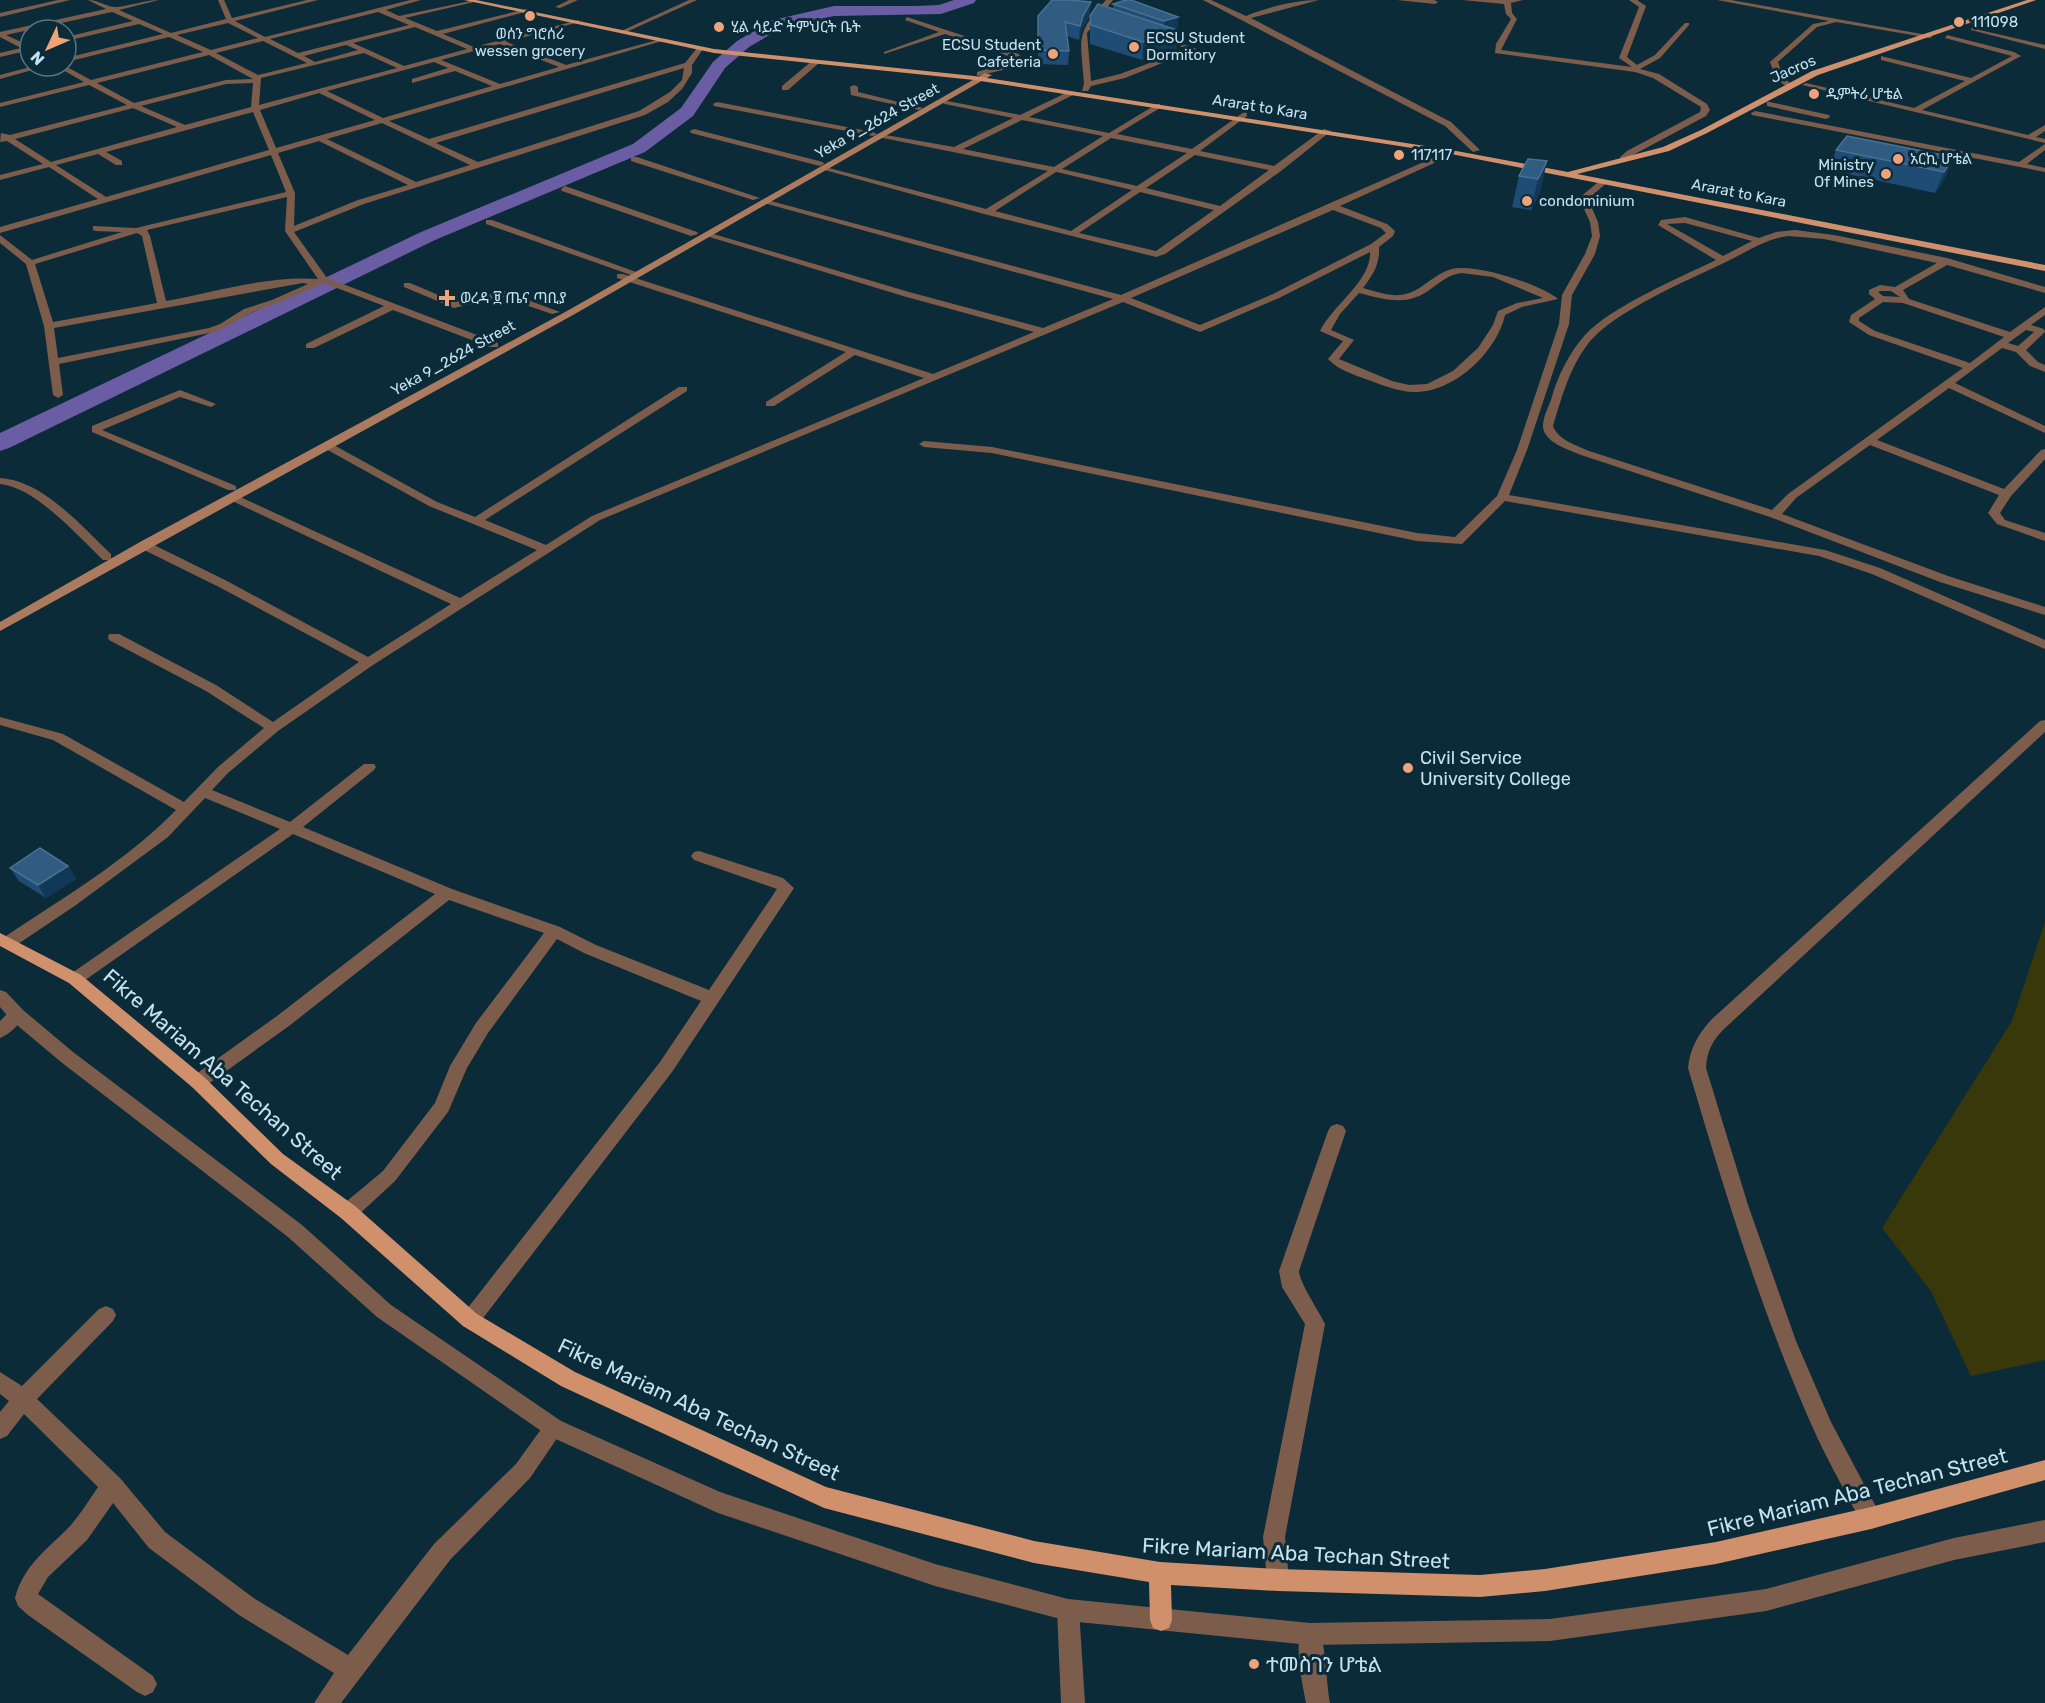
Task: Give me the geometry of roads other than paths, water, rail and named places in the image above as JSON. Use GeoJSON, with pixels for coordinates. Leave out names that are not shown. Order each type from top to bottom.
{"type":"FeatureCollection","features":[{"type":"Feature","properties":{"kind":"main road","name":"Ararat to Kara"},"geometry":{"type":"LineString","coordinates":[[467,0],[695,47],[723,48],[816,62],[886,66]]}},
{"type":"Feature","properties":{"kind":"main road","name":"Ararat to Kara"},"geometry":{"type":"LineString","coordinates":[[495,0],[714,51],[1087,87],[1592,178],[1605,177],[2045,262]]}},
{"type":"Feature","properties":{"kind":"main road","name":"Jacros"},"geometry":{"type":"LineString","coordinates":[[1570,174],[1623,159],[1654,154],[1674,146],[1815,73],[1930,36],[2030,0]]}},
{"type":"Feature","properties":{"kind":"main road","name":"Jacros"},"geometry":{"type":"LineString","coordinates":[[1605,177],[1675,154],[1806,85],[2045,3]]}},
{"type":"Feature","properties":{"kind":"main road"},"geometry":{"type":"LineString","coordinates":[[1815,73],[1827,77]]}},
{"type":"Feature","properties":{"kind":"main road","name":"Ararat to Kara"},"geometry":{"type":"LineString","coordinates":[[983,76],[1070,93],[1476,150],[1585,169],[1605,177],[2045,268]]}},
{"type":"Feature","properties":{"kind":"main road","name":"Yeka 9_2624 Street"},"geometry":{"type":"LineString","coordinates":[[823,167],[873,134],[954,89],[983,76]]}},
{"type":"Feature","properties":{"kind":"main road","name":"Yeka 9_2624 Street"},"geometry":{"type":"LineString","coordinates":[[0,617],[107,557],[328,446],[629,275],[694,234],[883,136],[945,102],[983,76]]}},
{"type":"Feature","properties":{"kind":"main road"},"geometry":{"type":"LineString","coordinates":[[954,89],[963,91]]}},
{"type":"Feature","properties":{"kind":"main road","name":"Yeka 9_2624 Street"},"geometry":{"type":"LineString","coordinates":[[0,627],[494,345],[707,234],[760,200]]}},
{"type":"Feature","properties":{"kind":"main road","name":"Fikre Mariam Aba Techan Street"},"geometry":{"type":"LineString","coordinates":[[5,940],[75,979],[198,1082],[277,1159],[348,1212],[470,1320],[568,1379],[824,1497],[1035,1552],[1160,1573],[1278,1580],[1480,1586],[1545,1580],[1716,1553],[1871,1518],[2045,1470]]}},
{"type":"Feature","properties":{"kind":"main road"},"geometry":{"type":"LineString","coordinates":[[1160,1573],[1161,1620]]}},
{"type":"Feature","properties":{"kind":"street"},"geometry":{"type":"LineString","coordinates":[[0,15],[67,0]]}},
{"type":"Feature","properties":{"kind":"street"},"geometry":{"type":"LineString","coordinates":[[92,0],[209,52],[256,79]]}},
{"type":"Feature","properties":{"kind":"street"},"geometry":{"type":"LineString","coordinates":[[0,34],[156,0]]}},
{"type":"Feature","properties":{"kind":"street"},"geometry":{"type":"LineString","coordinates":[[221,0],[231,22],[314,64]]}},
{"type":"Feature","properties":{"kind":"street"},"geometry":{"type":"LineString","coordinates":[[78,57],[315,0]]}},
{"type":"Feature","properties":{"kind":"street"},"geometry":{"type":"LineString","coordinates":[[0,105],[418,0]]}},
{"type":"Feature","properties":{"kind":"street"},"geometry":{"type":"LineString","coordinates":[[558,7],[575,0]]}},
{"type":"Feature","properties":{"kind":"street"},"geometry":{"type":"LineString","coordinates":[[625,31],[694,0]]}},
{"type":"Feature","properties":{"kind":"street"},"geometry":{"type":"LineString","coordinates":[[1110,0],[1095,16],[1084,33],[1087,87],[1192,49],[1147,33]]}},
{"type":"Feature","properties":{"kind":"street"},"geometry":{"type":"LineString","coordinates":[[1206,0],[1246,18],[1448,124],[1476,150]]}},
{"type":"Feature","properties":{"kind":"street"},"geometry":{"type":"LineString","coordinates":[[1246,18],[1264,11],[1316,0]]}},
{"type":"Feature","properties":{"kind":"street"},"geometry":{"type":"LineString","coordinates":[[1400,0],[1437,1]]}},
{"type":"Feature","properties":{"kind":"street"},"geometry":{"type":"LineString","coordinates":[[1464,0],[1507,2],[1520,0]]}},
{"type":"Feature","properties":{"kind":"street"},"geometry":{"type":"LineString","coordinates":[[1623,159],[1706,110],[1700,103],[1636,68],[1623,58],[1643,6],[1632,0]]}},
{"type":"Feature","properties":{"kind":"street"},"geometry":{"type":"LineString","coordinates":[[1720,0],[1930,36]]}},
{"type":"Feature","properties":{"kind":"street"},"geometry":{"type":"LineString","coordinates":[[398,18],[472,1]]}},
{"type":"Feature","properties":{"kind":"street"},"geometry":{"type":"LineString","coordinates":[[1431,10],[1437,1]]}},
{"type":"Feature","properties":{"kind":"street"},"geometry":{"type":"LineString","coordinates":[[1507,2],[1509,14],[1514,19],[1512,28],[1498,47],[1497,52],[1636,68],[1651,63],[1687,24]]}},
{"type":"Feature","properties":{"kind":"street"},"geometry":{"type":"LineString","coordinates":[[378,10],[473,50]]}},
{"type":"Feature","properties":{"kind":"street"},"geometry":{"type":"LineString","coordinates":[[435,34],[526,11]]}},
{"type":"Feature","properties":{"kind":"street"},"geometry":{"type":"LineString","coordinates":[[1095,16],[1105,19]]}},
{"type":"Feature","properties":{"kind":"street"},"geometry":{"type":"LineString","coordinates":[[907,19],[1016,56],[983,76]]}},
{"type":"Feature","properties":{"kind":"street"},"geometry":{"type":"LineString","coordinates":[[0,178],[577,21]]}},
{"type":"Feature","properties":{"kind":"street"},"geometry":{"type":"LineString","coordinates":[[1788,85],[1780,78],[1774,62],[1815,25],[1852,21]]}},
{"type":"Feature","properties":{"kind":"street"},"geometry":{"type":"LineString","coordinates":[[78,36],[138,22]]}},
{"type":"Feature","properties":{"kind":"street"},"geometry":{"type":"LineString","coordinates":[[299,55],[416,25]]}},
{"type":"Feature","properties":{"kind":"street"},"geometry":{"type":"LineString","coordinates":[[1972,29],[2045,47]]}},
{"type":"Feature","properties":{"kind":"street"},"geometry":{"type":"LineString","coordinates":[[886,53],[945,32]]}},
{"type":"Feature","properties":{"kind":"street"},"geometry":{"type":"LineString","coordinates":[[0,34],[18,43]]}},
{"type":"Feature","properties":{"kind":"street"},"geometry":{"type":"LineString","coordinates":[[1916,110],[2017,55],[1947,38]]}},
{"type":"Feature","properties":{"kind":"street"},"geometry":{"type":"LineString","coordinates":[[0,230],[659,41]]}},
{"type":"Feature","properties":{"kind":"street"},"geometry":{"type":"LineString","coordinates":[[501,42],[567,68]]}},
{"type":"Feature","properties":{"kind":"street"},"geometry":{"type":"LineString","coordinates":[[347,43],[403,68]]}},
{"type":"Feature","properties":{"kind":"street"},"geometry":{"type":"LineString","coordinates":[[289,231],[324,216],[415,185],[647,111],[675,92],[686,79],[688,65],[695,47]]}},
{"type":"Feature","properties":{"kind":"street"},"geometry":{"type":"LineString","coordinates":[[0,55],[18,51]]}},
{"type":"Feature","properties":{"kind":"street"},"geometry":{"type":"LineString","coordinates":[[3,137],[226,82],[256,79],[364,51]]}},
{"type":"Feature","properties":{"kind":"street"},"geometry":{"type":"LineString","coordinates":[[1884,58],[1971,80]]}},
{"type":"Feature","properties":{"kind":"street"},"geometry":{"type":"LineString","coordinates":[[435,60],[500,87]]}},
{"type":"Feature","properties":{"kind":"street"},"geometry":{"type":"LineString","coordinates":[[785,88],[816,62]]}},
{"type":"Feature","properties":{"kind":"street"},"geometry":{"type":"LineString","coordinates":[[429,142],[688,65]]}},
{"type":"Feature","properties":{"kind":"street"},"geometry":{"type":"LineString","coordinates":[[415,81],[456,68]]}},
{"type":"Feature","properties":{"kind":"street"},"geometry":{"type":"LineString","coordinates":[[0,76],[18,72]]}},
{"type":"Feature","properties":{"kind":"street"},"geometry":{"type":"LineString","coordinates":[[78,76],[132,105],[183,127]]}},
{"type":"Feature","properties":{"kind":"street"},"geometry":{"type":"LineString","coordinates":[[256,79],[255,108],[291,193],[289,231],[324,282]]}},
{"type":"Feature","properties":{"kind":"street"},"geometry":{"type":"LineString","coordinates":[[1806,85],[2045,141]]}},
{"type":"Feature","properties":{"kind":"street"},"geometry":{"type":"LineString","coordinates":[[854,87],[856,94],[919,108]]}},
{"type":"Feature","properties":{"kind":"street"},"geometry":{"type":"LineString","coordinates":[[320,91],[477,165]]}},
{"type":"Feature","properties":{"kind":"street"},"geometry":{"type":"LineString","coordinates":[[957,149],[1070,93]]}},
{"type":"Feature","properties":{"kind":"street"},"geometry":{"type":"LineString","coordinates":[[945,102],[1278,169]]}},
{"type":"Feature","properties":{"kind":"street"},"geometry":{"type":"LineString","coordinates":[[717,104],[873,134]]}},
{"type":"Feature","properties":{"kind":"street"},"geometry":{"type":"LineString","coordinates":[[1770,104],[1899,138],[2045,170]]}},
{"type":"Feature","properties":{"kind":"street"},"geometry":{"type":"LineString","coordinates":[[987,212],[1157,105]]}},
{"type":"Feature","properties":{"kind":"street"},"geometry":{"type":"LineString","coordinates":[[1755,113],[1899,138]]}},
{"type":"Feature","properties":{"kind":"street"},"geometry":{"type":"LineString","coordinates":[[1072,234],[1142,189],[1242,116]]}},
{"type":"Feature","properties":{"kind":"street"},"geometry":{"type":"LineString","coordinates":[[2030,138],[2045,127]]}},
{"type":"Feature","properties":{"kind":"street"},"geometry":{"type":"LineString","coordinates":[[694,131],[987,212],[1156,254],[1223,209],[1327,131]]}},
{"type":"Feature","properties":{"kind":"street"},"geometry":{"type":"LineString","coordinates":[[883,136],[1057,170],[1223,209]]}},
{"type":"Feature","properties":{"kind":"street"},"geometry":{"type":"LineString","coordinates":[[3,137],[105,200]]}},
{"type":"Feature","properties":{"kind":"street"},"geometry":{"type":"LineString","coordinates":[[319,138],[415,185]]}},
{"type":"Feature","properties":{"kind":"street"},"geometry":{"type":"LineString","coordinates":[[2021,165],[2045,146]]}},
{"type":"Feature","properties":{"kind":"street"},"geometry":{"type":"LineString","coordinates":[[99,151],[118,163]]}},
{"type":"Feature","properties":{"kind":"street"},"geometry":{"type":"LineString","coordinates":[[5,940],[71,901],[164,833],[223,770],[273,728],[368,662],[546,549],[621,506],[1121,299],[1334,207],[1450,152]]}},
{"type":"Feature","properties":{"kind":"street"},"geometry":{"type":"LineString","coordinates":[[634,159],[760,200],[1145,306],[1203,329],[1276,296],[1374,246],[1390,234],[1391,231],[1334,207]]}},
{"type":"Feature","properties":{"kind":"street"},"geometry":{"type":"LineString","coordinates":[[924,444],[992,450],[1417,537],[1458,541],[1502,497],[1551,368],[1564,324],[1566,301],[1590,254],[1596,236],[1594,222],[1582,198],[1605,177]]}},
{"type":"Feature","properties":{"kind":"street"},"geometry":{"type":"LineString","coordinates":[[565,189],[694,234]]}},
{"type":"Feature","properties":{"kind":"street"},"geometry":{"type":"LineString","coordinates":[[30,263],[138,230],[291,193]]}},
{"type":"Feature","properties":{"kind":"street"},"geometry":{"type":"LineString","coordinates":[[290,213],[324,216]]}},
{"type":"Feature","properties":{"kind":"street"},"geometry":{"type":"LineString","coordinates":[[1721,259],[1662,225],[1664,222],[1684,219],[1758,240]]}},
{"type":"Feature","properties":{"kind":"street"},"geometry":{"type":"LineString","coordinates":[[489,222],[629,275],[852,353],[932,377]]}},
{"type":"Feature","properties":{"kind":"street"},"geometry":{"type":"LineString","coordinates":[[96,228],[138,230],[146,236],[162,303]]}},
{"type":"Feature","properties":{"kind":"street"},"geometry":{"type":"LineString","coordinates":[[707,234],[906,294],[1043,331]]}},
{"type":"Feature","properties":{"kind":"street"},"geometry":{"type":"LineString","coordinates":[[2045,290],[1947,261],[1818,236],[1779,234],[1758,240],[1748,248],[1721,259],[1663,289],[1603,324],[1580,348],[1560,386],[1548,426],[1550,433],[1562,443],[1585,453],[1774,515],[1944,579],[2045,611]]}},
{"type":"Feature","properties":{"kind":"street"},"geometry":{"type":"LineString","coordinates":[[0,238],[30,263],[50,326],[58,395]]}},
{"type":"Feature","properties":{"kind":"street"},"geometry":{"type":"LineString","coordinates":[[1374,246],[1376,253],[1357,290],[1324,328],[1325,331],[1349,340],[1334,359],[1351,369],[1419,389],[1448,378],[1463,368],[1485,346],[1500,324],[1502,313],[1520,305],[1552,298]]}},
{"type":"Feature","properties":{"kind":"street"},"geometry":{"type":"LineString","coordinates":[[1896,290],[1947,261]]}},
{"type":"Feature","properties":{"kind":"street"},"geometry":{"type":"LineString","coordinates":[[1357,290],[1403,299],[1412,296],[1452,271],[1462,270],[1493,276],[1566,301]]}},
{"type":"Feature","properties":{"kind":"street"},"geometry":{"type":"LineString","coordinates":[[50,326],[162,303],[292,281],[324,282],[344,287],[494,345]]}},
{"type":"Feature","properties":{"kind":"street"},"geometry":{"type":"LineString","coordinates":[[53,362],[211,330],[223,326],[246,311],[275,303],[324,282]]}},
{"type":"Feature","properties":{"kind":"street"},"geometry":{"type":"LineString","coordinates":[[407,285],[454,305],[503,294],[555,312]]}},
{"type":"Feature","properties":{"kind":"street"},"geometry":{"type":"LineString","coordinates":[[1904,300],[1903,293],[1896,290],[1874,289],[1872,292],[1881,299],[1904,300],[2009,336]]}},
{"type":"Feature","properties":{"kind":"street"},"geometry":{"type":"LineString","coordinates":[[1881,299],[1854,317],[1854,322],[1872,333],[1971,367]]}},
{"type":"Feature","properties":{"kind":"street"},"geometry":{"type":"LineString","coordinates":[[310,346],[393,306]]}},
{"type":"Feature","properties":{"kind":"street"},"geometry":{"type":"LineString","coordinates":[[1774,515],[1792,496],[1949,384],[2045,310]]}},
{"type":"Feature","properties":{"kind":"street"},"geometry":{"type":"LineString","coordinates":[[2023,326],[2043,331]]}},
{"type":"Feature","properties":{"kind":"street"},"geometry":{"type":"LineString","coordinates":[[2020,350],[2043,331]]}},
{"type":"Feature","properties":{"kind":"street"},"geometry":{"type":"LineString","coordinates":[[2000,344],[2020,350],[2034,364],[2045,369]]}},
{"type":"Feature","properties":{"kind":"street"},"geometry":{"type":"LineString","coordinates":[[770,404],[852,353]]}},
{"type":"Feature","properties":{"kind":"street"},"geometry":{"type":"LineString","coordinates":[[1949,384],[2045,430]]}},
{"type":"Feature","properties":{"kind":"street"},"geometry":{"type":"LineString","coordinates":[[476,521],[683,389]]}},
{"type":"Feature","properties":{"kind":"street"},"geometry":{"type":"LineString","coordinates":[[212,404],[180,393],[96,428],[98,432],[233,493],[462,604]]}},
{"type":"Feature","properties":{"kind":"street"},"geometry":{"type":"LineString","coordinates":[[1869,441],[2006,494]]}},
{"type":"Feature","properties":{"kind":"street"},"geometry":{"type":"LineString","coordinates":[[328,446],[433,504],[546,549]]}},
{"type":"Feature","properties":{"kind":"street"},"geometry":{"type":"LineString","coordinates":[[2045,452],[2006,494],[1994,513],[2001,522],[2045,537]]}},
{"type":"Feature","properties":{"kind":"street"},"geometry":{"type":"LineString","coordinates":[[0,481],[12,480],[32,492],[107,557]]}},
{"type":"Feature","properties":{"kind":"street"},"geometry":{"type":"LineString","coordinates":[[1502,497],[1821,553],[1851,561],[2045,645]]}},
{"type":"Feature","properties":{"kind":"street"},"geometry":{"type":"LineString","coordinates":[[144,545],[223,584],[368,662]]}},
{"type":"Feature","properties":{"kind":"street"},"geometry":{"type":"LineString","coordinates":[[114,637],[211,688],[273,728]]}},
{"type":"Feature","properties":{"kind":"street"},"geometry":{"type":"LineString","coordinates":[[0,721],[58,737],[185,809]]}},
{"type":"Feature","properties":{"kind":"street"},"geometry":{"type":"LineString","coordinates":[[1871,1518],[1824,1429],[1776,1311],[1737,1204],[1697,1068],[1698,1052],[1706,1036],[1718,1024],[2045,724]]}},
{"type":"Feature","properties":{"kind":"street"},"geometry":{"type":"LineString","coordinates":[[75,979],[292,828],[369,767]]}},
{"type":"Feature","properties":{"kind":"street"},"geometry":{"type":"LineString","coordinates":[[203,792],[447,893],[554,932],[711,998]]}},
{"type":"Feature","properties":{"kind":"street"},"geometry":{"type":"LineString","coordinates":[[470,1320],[666,1067],[786,888],[778,882],[699,856]]}},
{"type":"Feature","properties":{"kind":"street"},"geometry":{"type":"LineString","coordinates":[[198,1082],[283,1021],[447,893]]}},
{"type":"Feature","properties":{"kind":"street"},"geometry":{"type":"LineString","coordinates":[[348,1212],[389,1176],[442,1107],[459,1066],[482,1028],[554,932]]}},
{"type":"Feature","properties":{"kind":"street"},"geometry":{"type":"LineString","coordinates":[[0,996],[17,1015],[67,1057],[295,1231],[384,1311],[554,1428],[718,1502],[935,1575],[1068,1610],[1310,1634],[1550,1630],[1766,1600],[1954,1549],[2045,1531]]}},
{"type":"Feature","properties":{"kind":"street"},"geometry":{"type":"LineString","coordinates":[[0,1031],[17,1015]]}},
{"type":"Feature","properties":{"kind":"street"},"geometry":{"type":"LineString","coordinates":[[1278,1580],[1274,1537],[1315,1324],[1306,1305],[1289,1281],[1289,1271],[1337,1131]]}},
{"type":"Feature","properties":{"kind":"street"},"geometry":{"type":"LineString","coordinates":[[0,1429],[22,1399],[106,1315]]}},
{"type":"Feature","properties":{"kind":"street"},"geometry":{"type":"LineString","coordinates":[[0,1382],[22,1399],[112,1485],[157,1540],[247,1607],[350,1670]]}},
{"type":"Feature","properties":{"kind":"street"},"geometry":{"type":"LineString","coordinates":[[326,1703],[442,1552],[523,1471],[554,1428]]}},
{"type":"Feature","properties":{"kind":"street"},"geometry":{"type":"LineString","coordinates":[[112,1485],[80,1531],[37,1573],[28,1586],[26,1598],[145,1684]]}},
{"type":"Feature","properties":{"kind":"street"},"geometry":{"type":"LineString","coordinates":[[1068,1610],[1073,1703]]}},
{"type":"Feature","properties":{"kind":"street"},"geometry":{"type":"LineString","coordinates":[[1310,1634],[1313,1676],[1318,1703]]}},
{"type":"Feature","properties":{"kind":"waterway"},"geometry":{"type":"LineString","coordinates":[[0,443],[428,236],[639,148],[687,112],[719,65],[743,44],[778,23],[834,11],[941,9],[969,0]]}},
{"type":"Feature","properties":{"kind":"place","name":"ወሰን ግሮሰሪ wessen grocery"},"geometry":{"type":"Point","coordinates":[530,16]}},
{"type":"Feature","properties":{"kind":"place","name":"111098"},"geometry":{"type":"Point","coordinates":[1959,22]}},
{"type":"Feature","properties":{"kind":"place","name":"ሂል ሳይድ ትምህርት ቤት"},"geometry":{"type":"Point","coordinates":[719,27]}},
{"type":"Feature","properties":{"kind":"place","name":"ECSU Student Dormitory"},"geometry":{"type":"Point","coordinates":[1134,47]}},
{"type":"Feature","properties":{"kind":"place","name":"ECSU Student Cafeteria"},"geometry":{"type":"Point","coordinates":[1053,54]}},
{"type":"Feature","properties":{"kind":"place","name":"ዲምትሪ ሆቴል"},"geometry":{"type":"Point","coordinates":[1814,94]}},
{"type":"Feature","properties":{"kind":"place","name":"117117"},"geometry":{"type":"Point","coordinates":[1399,155]}},
{"type":"Feature","properties":{"kind":"place","name":"አርኪ ሆቴል"},"geometry":{"type":"Point","coordinates":[1898,159]}},
{"type":"Feature","properties":{"kind":"place","name":"Ministry Of Mines"},"geometry":{"type":"Point","coordinates":[1886,174]}},
{"type":"Feature","properties":{"kind":"place","name":"condominium"},"geometry":{"type":"Point","coordinates":[1527,201]}},
{"type":"Feature","properties":{"kind":"place","name":"ወረዳ ፱ ጤና ጣቢያ"},"geometry":{"type":"Point","coordinates":[447,298]}},
{"type":"Feature","properties":{"kind":"place","name":"Civil Service University College"},"geometry":{"type":"Point","coordinates":[1408,768]}},
{"type":"Feature","properties":{"kind":"place","name":"ተመስገን ሆቴል"},"geometry":{"type":"Point","coordinates":[1254,1664]}}]}
